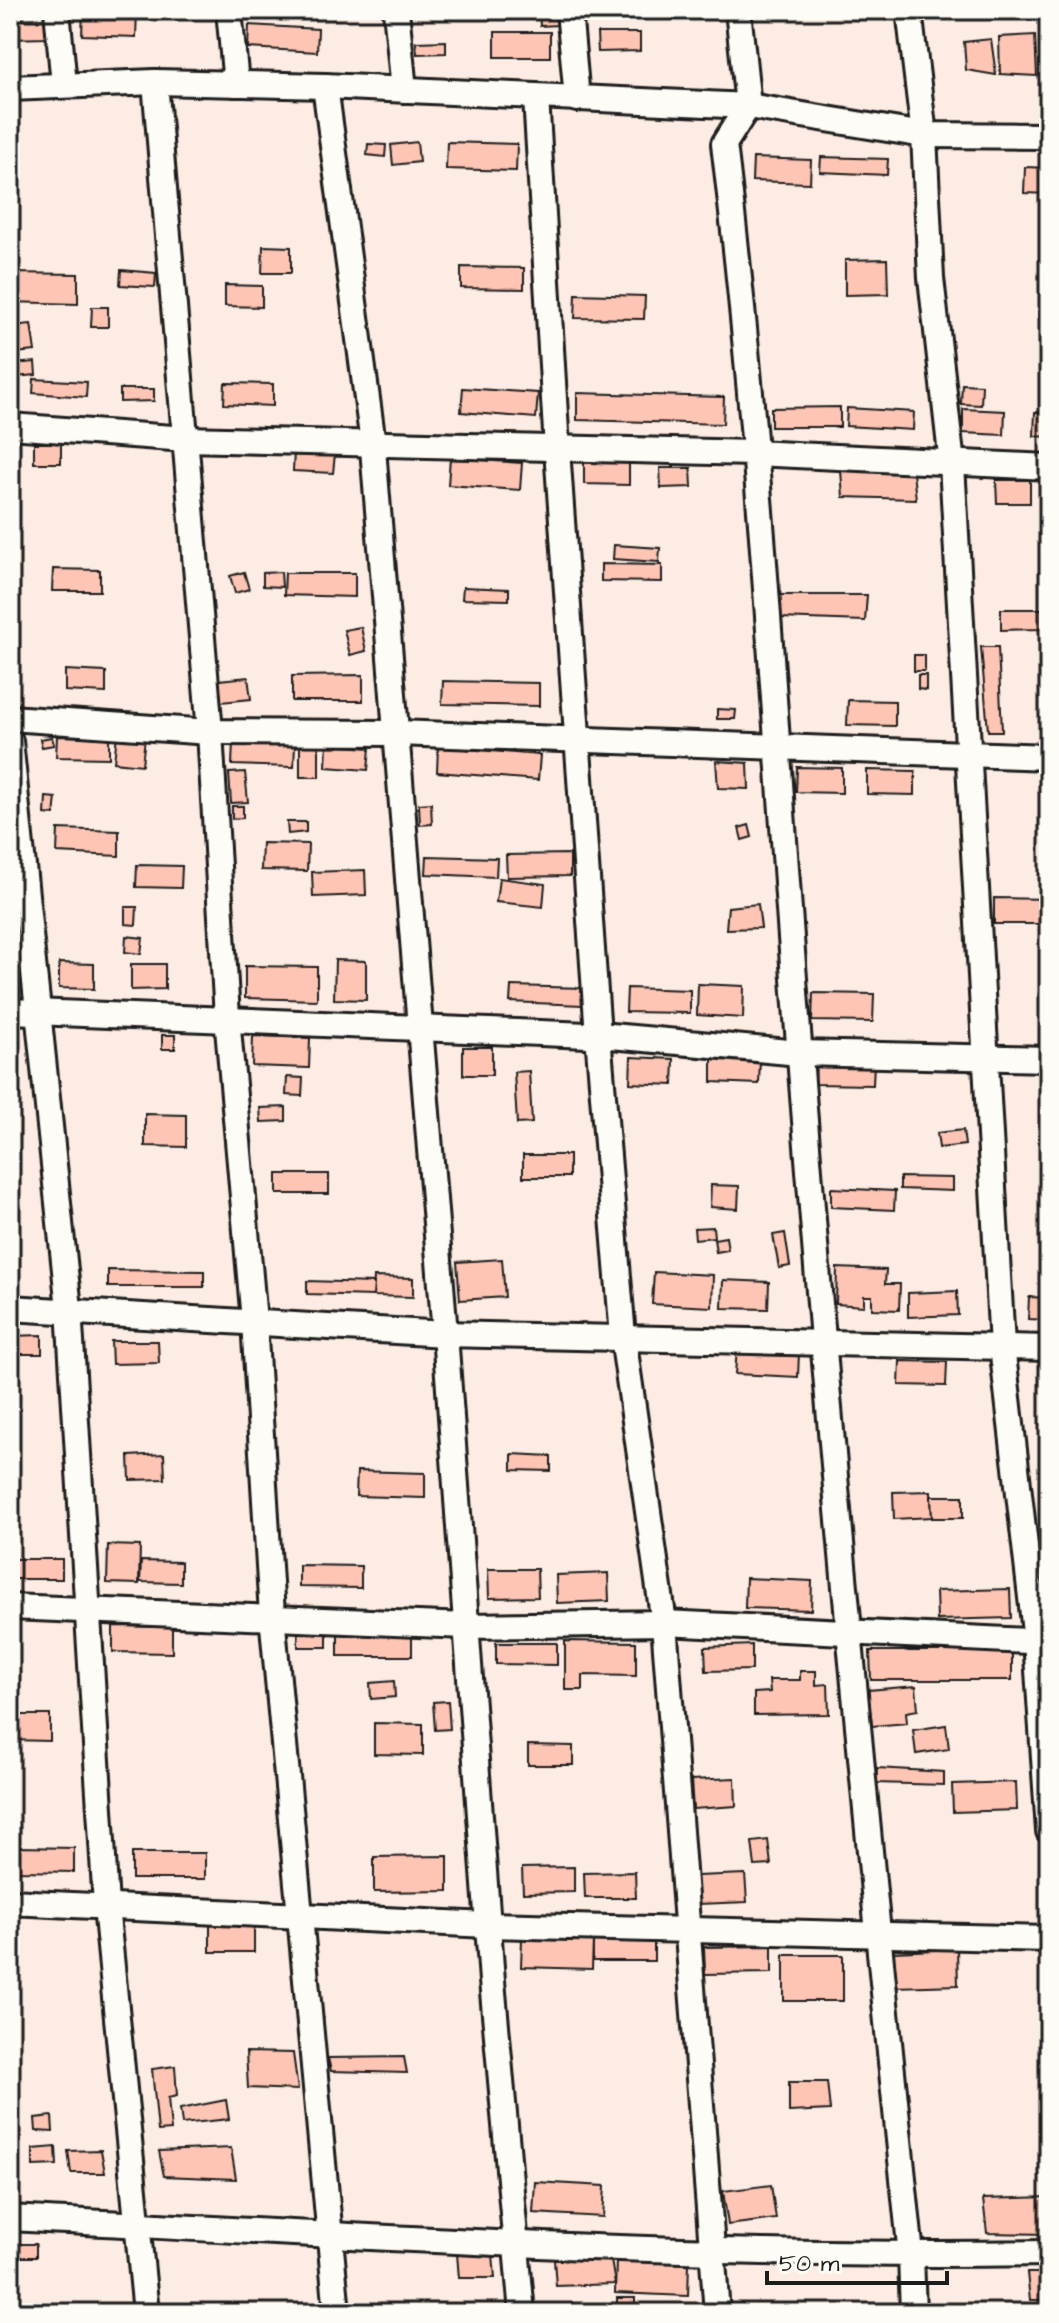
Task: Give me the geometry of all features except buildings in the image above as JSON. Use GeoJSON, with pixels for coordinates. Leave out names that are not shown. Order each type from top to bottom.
{"type":"FeatureCollection","features":[{"type":"Feature","properties":{"kind":"street"},"geometry":{"type":"LineString","coordinates":[[57,10],[64,85]]}},
{"type":"Feature","properties":{"kind":"street"},"geometry":{"type":"LineString","coordinates":[[229,10],[236,84]]}},
{"type":"Feature","properties":{"kind":"street"},"geometry":{"type":"LineString","coordinates":[[396,10],[404,90]]}},
{"type":"Feature","properties":{"kind":"street"},"geometry":{"type":"LineString","coordinates":[[569,10],[577,99]]}},
{"type":"Feature","properties":{"kind":"street"},"geometry":{"type":"LineString","coordinates":[[738,10],[748,106],[724,144],[780,746],[800,1053],[849,1632],[911,2255],[913,2313]]}},
{"type":"Feature","properties":{"kind":"street"},"geometry":{"type":"LineString","coordinates":[[909,10],[924,135],[931,278],[952,464],[1002,1346],[1042,1642],[1049,1831]]}},
{"type":"Feature","properties":{"kind":"street"},"geometry":{"type":"LineString","coordinates":[[155,82],[210,732],[227,1017],[254,1321],[272,1615],[337,2313]]}},
{"type":"Feature","properties":{"kind":"street"},"geometry":{"type":"LineString","coordinates":[[10,88],[155,82],[325,86],[748,106],[924,135],[1049,136]]}},
{"type":"Feature","properties":{"kind":"street"},"geometry":{"type":"LineString","coordinates":[[325,86],[373,445],[445,1334],[488,1925],[522,2313]]}},
{"type":"Feature","properties":{"kind":"street"},"geometry":{"type":"LineString","coordinates":[[536,97],[598,1035],[623,1337],[664,1623],[717,2313]]}},
{"type":"Feature","properties":{"kind":"street"},"geometry":{"type":"LineString","coordinates":[[10,426],[186,439],[753,453],[1049,467]]}},
{"type":"Feature","properties":{"kind":"street"},"geometry":{"type":"LineString","coordinates":[[10,718],[210,732],[396,733],[1049,757]]}},
{"type":"Feature","properties":{"kind":"street"},"geometry":{"type":"LineString","coordinates":[[10,741],[69,1309],[106,1906],[146,2313]]}},
{"type":"Feature","properties":{"kind":"street"},"geometry":{"type":"LineString","coordinates":[[10,1011],[227,1017],[420,1029],[598,1035],[800,1053],[984,1055],[1049,1059]]}},
{"type":"Feature","properties":{"kind":"street"},"geometry":{"type":"LineString","coordinates":[[10,1308],[69,1309],[445,1334],[1049,1348]]}},
{"type":"Feature","properties":{"kind":"street"},"geometry":{"type":"LineString","coordinates":[[10,1607],[272,1615],[466,1626],[664,1623],[1042,1642]]}},
{"type":"Feature","properties":{"kind":"street"},"geometry":{"type":"LineString","coordinates":[[10,1902],[488,1925],[1049,1939]]}},
{"type":"Feature","properties":{"kind":"street"},"geometry":{"type":"LineString","coordinates":[[10,2218],[516,2246],[911,2255],[1049,2253]]}}]}
